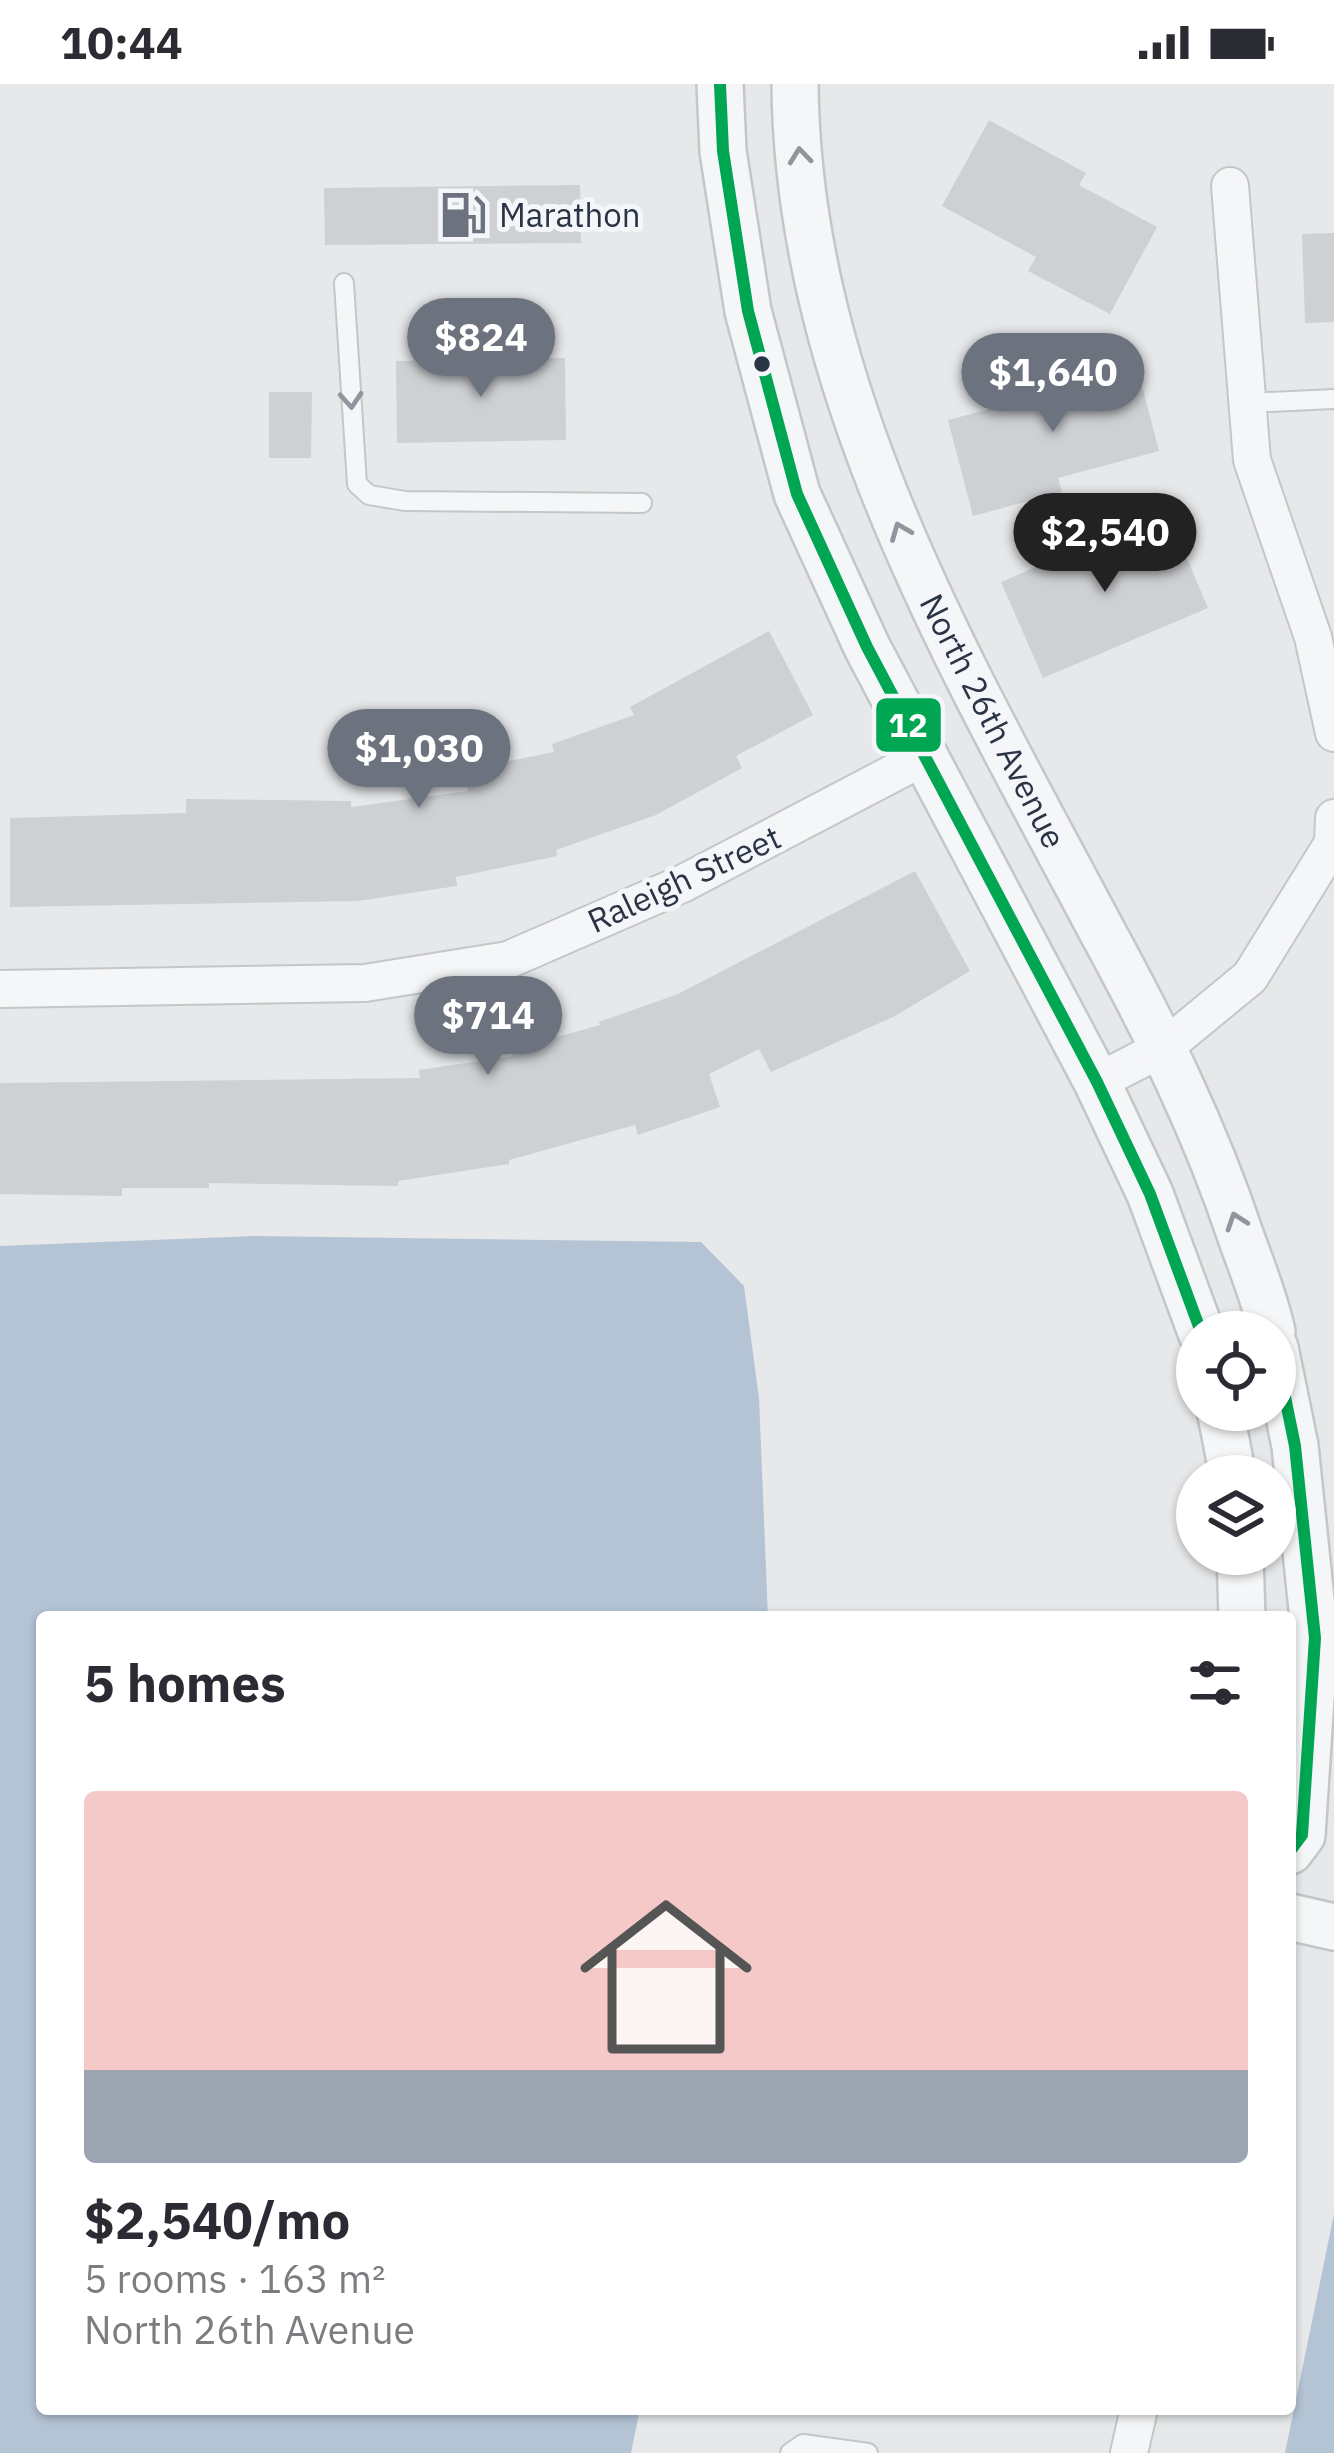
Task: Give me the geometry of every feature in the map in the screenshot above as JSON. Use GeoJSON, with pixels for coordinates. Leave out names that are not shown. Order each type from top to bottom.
{"type":"FeatureCollection","features":[{"type":"Feature","properties":{"kind":"street"},"geometry":{"type":"LineString","coordinates":[[719,84],[723,151],[748,311],[797,494],[834,580],[1097,1082],[1150,1194],[1193,1311]]}},
{"type":"Feature","properties":{"kind":"street","name":"North 26th Avenue"},"geometry":{"type":"LineString","coordinates":[[795,84],[806,204],[823,305],[873,463],[939,619],[1165,1047],[1217,1164],[1265,1311]]}},
{"type":"Feature","properties":{"kind":"street"},"geometry":{"type":"LineString","coordinates":[[1230,186],[1252,460],[1313,638],[1334,733]]}},
{"type":"Feature","properties":{"kind":"street","name":"Raleigh Street"},"geometry":{"type":"LineString","coordinates":[[0,988],[365,983],[508,960],[682,884],[926,756]]}},
{"type":"Feature","properties":{"kind":"street"},"geometry":{"type":"LineString","coordinates":[[1097,1082],[1165,1047],[1250,977],[1333,843],[1334,818]]}},
{"type":"Feature","properties":{"kind":"street"},"geometry":{"type":"LineString","coordinates":[[1292,1431],[1315,1638],[1302,1835],[1296,1843]]}},
{"type":"Feature","properties":{"kind":"street"},"geometry":{"type":"LineString","coordinates":[[1241,1575],[1243,1611]]}},
{"type":"Feature","properties":{"kind":"street"},"geometry":{"type":"LineString","coordinates":[[1296,1918],[1334,1927]]}},
{"type":"Feature","properties":{"kind":"street"},"geometry":{"type":"LineString","coordinates":[[1129,2453],[1137,2415]]}},
{"type":"Feature","properties":{"kind":"lane"},"geometry":{"type":"LineString","coordinates":[[344,283],[357,484],[370,496],[405,501],[642,503]]}},
{"type":"Feature","properties":{"kind":"lane"},"geometry":{"type":"LineString","coordinates":[[1247,403],[1334,398]]}},
{"type":"Feature","properties":{"kind":"lane"},"geometry":{"type":"LineString","coordinates":[[790,2453],[803,2444],[868,2453]]}},
{"type":"Feature","properties":{"kind":"water"},"geometry":{"type":"Polygon","coordinates":[[[255,1236],[701,1242],[744,1286],[759,1398],[768,1611],[36,1611],[36,2415],[639,2415],[631,2453],[0,2453],[0,1246],[255,1236]]]}},
{"type":"Feature","properties":{"kind":"water"},"geometry":{"type":"Polygon","coordinates":[[[1334,2214],[1334,2453],[1285,2453],[1334,2214]]]}},
{"type":"Feature","properties":{"kind":"building"},"geometry":{"type":"Polygon","coordinates":[[[989,120],[1086,173],[1079,185],[1157,227],[1110,314],[1028,271],[1036,257],[942,206],[989,120]]]}},
{"type":"Feature","properties":{"kind":"building"},"geometry":{"type":"Polygon","coordinates":[[[580,185],[581,243],[325,245],[324,188],[580,185]]]}},
{"type":"Feature","properties":{"kind":"building"},"geometry":{"type":"Polygon","coordinates":[[[1334,233],[1334,322],[1305,323],[1302,234],[1334,233]]]}},
{"type":"Feature","properties":{"kind":"building"},"geometry":{"type":"Polygon","coordinates":[[[1134,355],[1159,451],[1058,478],[1062,492],[973,516],[948,420],[1031,398],[1027,383],[1134,355]]]}},
{"type":"Feature","properties":{"kind":"building"},"geometry":{"type":"Polygon","coordinates":[[[565,358],[566,440],[397,443],[396,361],[565,358]]]}},
{"type":"Feature","properties":{"kind":"building"},"geometry":{"type":"Polygon","coordinates":[[[269,392],[312,392],[311,458],[269,458],[269,392]]]}},
{"type":"Feature","properties":{"kind":"building"},"geometry":{"type":"Polygon","coordinates":[[[1167,511],[1208,608],[1043,678],[1001,582],[1167,511]]]}},
{"type":"Feature","properties":{"kind":"building"},"geometry":{"type":"Polygon","coordinates":[[[769,631],[813,715],[736,756],[742,768],[656,815],[556,850],[557,856],[456,877],[457,886],[358,901],[10,907],[10,818],[186,813],[186,799],[351,801],[351,807],[468,791],[464,770],[554,752],[552,744],[634,715],[630,707],[769,631]]]}},
{"type":"Feature","properties":{"kind":"building"},"geometry":{"type":"Polygon","coordinates":[[[915,871],[970,971],[895,1016],[771,1072],[759,1049],[709,1074],[720,1107],[638,1135],[635,1125],[509,1160],[509,1164],[398,1181],[398,1186],[209,1183],[209,1188],[122,1188],[122,1196],[0,1194],[0,1083],[420,1078],[419,1070],[513,1056],[511,1050],[600,1025],[678,994],[915,871]]]}},
{"type":"Feature","properties":{"kind":"transit line","name":"12"},"geometry":{"type":"LineString","coordinates":[[720,84],[723,151],[748,311],[797,494],[867,647],[1097,1082],[1150,1194],[1193,1311]]}},
{"type":"Feature","properties":{"kind":"transit line","name":"12"},"geometry":{"type":"LineString","coordinates":[[1292,1431],[1315,1638],[1302,1835],[1296,1843]]}},
{"type":"Feature","properties":{"kind":"place","name":"Marathon"},"geometry":{"type":"Point","coordinates":[463,215]}}]}
